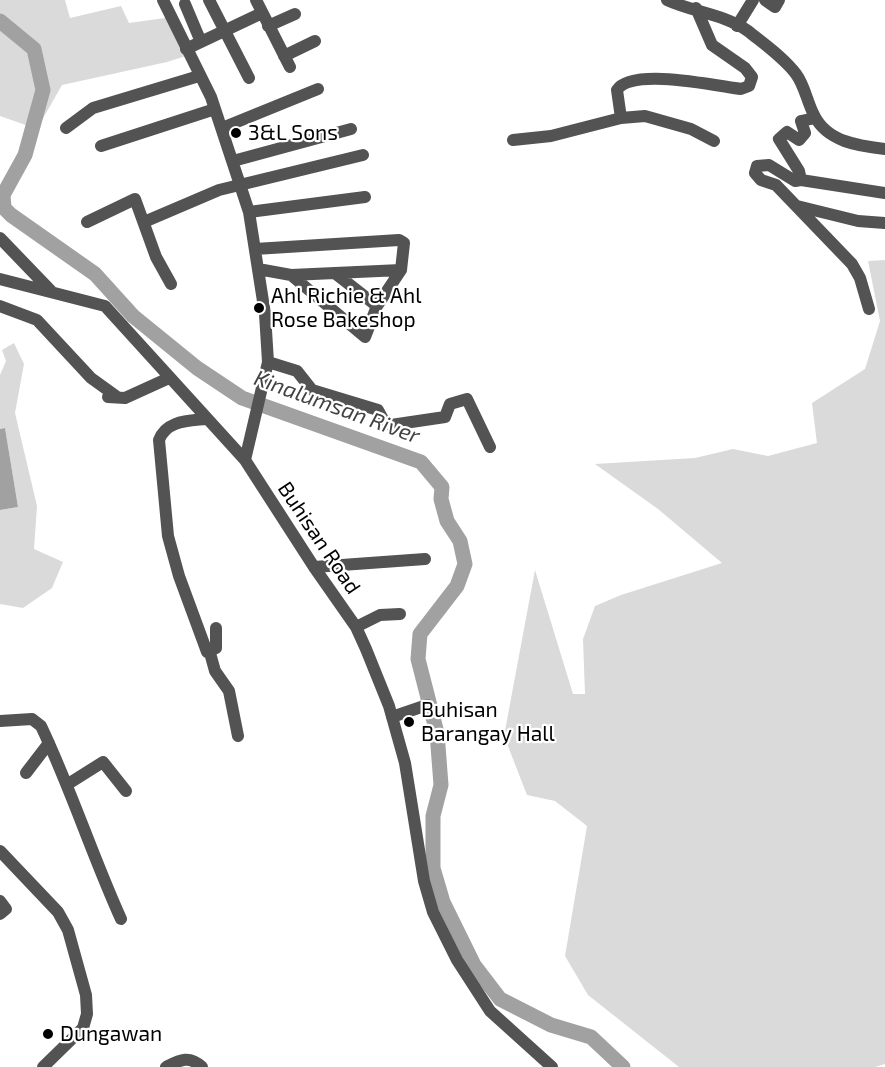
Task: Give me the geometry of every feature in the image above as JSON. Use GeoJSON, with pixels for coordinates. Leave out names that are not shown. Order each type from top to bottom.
{"type":"FeatureCollection","features":[{"type":"Feature","properties":{"kind":"street"},"geometry":{"type":"LineString","coordinates":[[163,0],[215,109],[249,212],[267,326],[268,362],[262,397],[245,460]]}},
{"type":"Feature","properties":{"kind":"street"},"geometry":{"type":"LineString","coordinates":[[209,0],[249,78]]}},
{"type":"Feature","properties":{"kind":"street"},"geometry":{"type":"LineString","coordinates":[[255,0],[290,67]]}},
{"type":"Feature","properties":{"kind":"street"},"geometry":{"type":"LineString","coordinates":[[667,0],[696,8],[738,26],[796,74],[814,118],[841,140],[856,146],[885,149]]}},
{"type":"Feature","properties":{"kind":"street"},"geometry":{"type":"LineString","coordinates":[[738,26],[753,0]]}},
{"type":"Feature","properties":{"kind":"street"},"geometry":{"type":"LineString","coordinates":[[765,0],[775,7],[779,0]]}},
{"type":"Feature","properties":{"kind":"street"},"geometry":{"type":"LineString","coordinates":[[185,4],[201,42]]}},
{"type":"Feature","properties":{"kind":"street"},"geometry":{"type":"LineString","coordinates":[[621,118],[617,90],[623,83],[660,78],[741,89],[749,86],[752,77],[745,68],[712,45],[696,8]]}},
{"type":"Feature","properties":{"kind":"street"},"geometry":{"type":"LineString","coordinates":[[186,50],[262,13]]}},
{"type":"Feature","properties":{"kind":"street"},"geometry":{"type":"LineString","coordinates":[[268,26],[294,14]]}},
{"type":"Feature","properties":{"kind":"street"},"geometry":{"type":"LineString","coordinates":[[284,56],[315,41]]}},
{"type":"Feature","properties":{"kind":"street"},"geometry":{"type":"LineString","coordinates":[[66,129],[93,108],[199,76]]}},
{"type":"Feature","properties":{"kind":"street"},"geometry":{"type":"LineString","coordinates":[[222,128],[318,89]]}},
{"type":"Feature","properties":{"kind":"street"},"geometry":{"type":"LineString","coordinates":[[101,147],[215,109]]}},
{"type":"Feature","properties":{"kind":"street"},"geometry":{"type":"LineString","coordinates":[[513,140],[551,136],[621,118],[645,116],[691,129],[714,141]]}},
{"type":"Feature","properties":{"kind":"street"},"geometry":{"type":"LineString","coordinates":[[801,180],[800,171],[779,139],[787,132],[799,140],[805,133],[801,121],[814,118]]}},
{"type":"Feature","properties":{"kind":"street"},"geometry":{"type":"LineString","coordinates":[[233,161],[351,129]]}},
{"type":"Feature","properties":{"kind":"street"},"geometry":{"type":"LineString","coordinates":[[144,222],[197,198],[241,184],[363,155]]}},
{"type":"Feature","properties":{"kind":"street"},"geometry":{"type":"LineString","coordinates":[[869,309],[860,278],[852,264],[776,184],[761,180],[755,173],[757,166],[769,165],[790,179],[885,193]]}},
{"type":"Feature","properties":{"kind":"street"},"geometry":{"type":"LineString","coordinates":[[249,212],[365,197]]}},
{"type":"Feature","properties":{"kind":"street"},"geometry":{"type":"LineString","coordinates":[[87,222],[135,199],[156,257],[171,284]]}},
{"type":"Feature","properties":{"kind":"street"},"geometry":{"type":"LineString","coordinates":[[797,206],[858,221],[885,223]]}},
{"type":"Feature","properties":{"kind":"street"},"geometry":{"type":"LineString","coordinates":[[0,238],[51,291]]}},
{"type":"Feature","properties":{"kind":"street"},"geometry":{"type":"LineString","coordinates":[[255,249],[399,240],[404,243],[400,270],[377,306],[365,337],[291,275]]}},
{"type":"Feature","properties":{"kind":"street"},"geometry":{"type":"LineString","coordinates":[[258,269],[291,275],[400,270]]}},
{"type":"Feature","properties":{"kind":"street"},"geometry":{"type":"LineString","coordinates":[[336,274],[377,306]]}},
{"type":"Feature","properties":{"kind":"street","name":"Buhisan Road"},"geometry":{"type":"LineString","coordinates":[[0,279],[105,306],[205,419],[245,460],[356,627],[392,717],[405,763],[424,881],[433,912],[465,975],[490,1011],[552,1067]]}},
{"type":"Feature","properties":{"kind":"street"},"geometry":{"type":"LineString","coordinates":[[0,306],[37,320],[110,397],[124,398],[169,378]]}},
{"type":"Feature","properties":{"kind":"street"},"geometry":{"type":"LineString","coordinates":[[268,362],[297,371],[312,390],[378,410],[384,421],[391,425],[445,417],[450,404],[467,399],[490,447]]}},
{"type":"Feature","properties":{"kind":"street"},"geometry":{"type":"LineString","coordinates":[[205,419],[175,423],[165,429],[159,440],[170,546],[204,649],[210,653],[215,670],[229,691],[238,736]]}},
{"type":"Feature","properties":{"kind":"street"},"geometry":{"type":"LineString","coordinates":[[314,567],[425,559]]}},
{"type":"Feature","properties":{"kind":"street"},"geometry":{"type":"LineString","coordinates":[[356,627],[380,615],[400,614]]}},
{"type":"Feature","properties":{"kind":"street"},"geometry":{"type":"LineString","coordinates":[[210,653],[217,644],[216,628]]}},
{"type":"Feature","properties":{"kind":"street"},"geometry":{"type":"LineString","coordinates":[[392,717],[427,705]]}},
{"type":"Feature","properties":{"kind":"street"},"geometry":{"type":"LineString","coordinates":[[0,720],[32,719],[40,726],[68,784],[92,854],[121,920]]}},
{"type":"Feature","properties":{"kind":"street"},"geometry":{"type":"LineString","coordinates":[[26,773],[49,743]]}},
{"type":"Feature","properties":{"kind":"street"},"geometry":{"type":"LineString","coordinates":[[68,784],[103,762],[126,792]]}},
{"type":"Feature","properties":{"kind":"street"},"geometry":{"type":"LineString","coordinates":[[0,851],[58,912],[68,930],[86,994],[87,1014],[84,1028],[43,1067]]}},
{"type":"Feature","properties":{"kind":"street"},"geometry":{"type":"LineString","coordinates":[[0,901],[6,909],[0,914]]}},
{"type":"Feature","properties":{"kind":"street"},"geometry":{"type":"LineString","coordinates":[[165,1067],[182,1059],[189,1059],[202,1067]]}},
{"type":"Feature","properties":{"kind":"shaded area"},"geometry":{"type":"Polygon","coordinates":[[[0,0],[65,0],[70,18],[121,6],[129,23],[172,17],[189,55],[62,85],[37,129],[0,116],[0,0]]]}},
{"type":"Feature","properties":{"kind":"shaded area"},"geometry":{"type":"Polygon","coordinates":[[[885,260],[885,1064],[875,1067],[679,1067],[588,995],[565,956],[587,826],[555,801],[527,795],[504,736],[535,570],[573,694],[585,694],[583,639],[595,606],[621,595],[722,563],[658,509],[595,464],[695,458],[733,449],[768,456],[817,443],[812,403],[865,369],[880,321],[868,261],[885,260]]]}},
{"type":"Feature","properties":{"kind":"shaded area"},"geometry":{"type":"Polygon","coordinates":[[[14,343],[24,364],[15,413],[37,506],[34,549],[63,562],[52,588],[23,608],[0,604],[0,510],[18,507],[5,428],[0,429],[0,375],[6,361],[2,350],[14,343]]]}},
{"type":"Feature","properties":{"kind":"shaded area"},"geometry":{"type":"Polygon","coordinates":[[[5,428],[18,507],[0,510],[0,429],[5,428]]]}},
{"type":"Feature","properties":{"kind":"waterway","name":"Kinalumsan River"},"geometry":{"type":"LineString","coordinates":[[0,21],[34,49],[43,90],[25,155],[3,195],[4,208],[95,274],[133,316],[197,368],[242,398],[421,462],[442,487],[441,499],[447,521],[460,541],[465,564],[457,586],[420,634],[418,659],[437,733],[441,785],[433,816],[433,868],[443,902],[474,965],[500,999],[551,1025],[591,1037],[623,1067]]}},
{"type":"Feature","properties":{"kind":"place","name":"3&L Sons"},"geometry":{"type":"Point","coordinates":[236,133]}},
{"type":"Feature","properties":{"kind":"place","name":"Ahl Richie & Ahl Rose Bakeshop"},"geometry":{"type":"Point","coordinates":[259,308]}},
{"type":"Feature","properties":{"kind":"place","name":"Buhisan Barangay Hall"},"geometry":{"type":"Point","coordinates":[409,722]}},
{"type":"Feature","properties":{"kind":"place","name":"Dungawan"},"geometry":{"type":"Point","coordinates":[48,1034]}}]}
